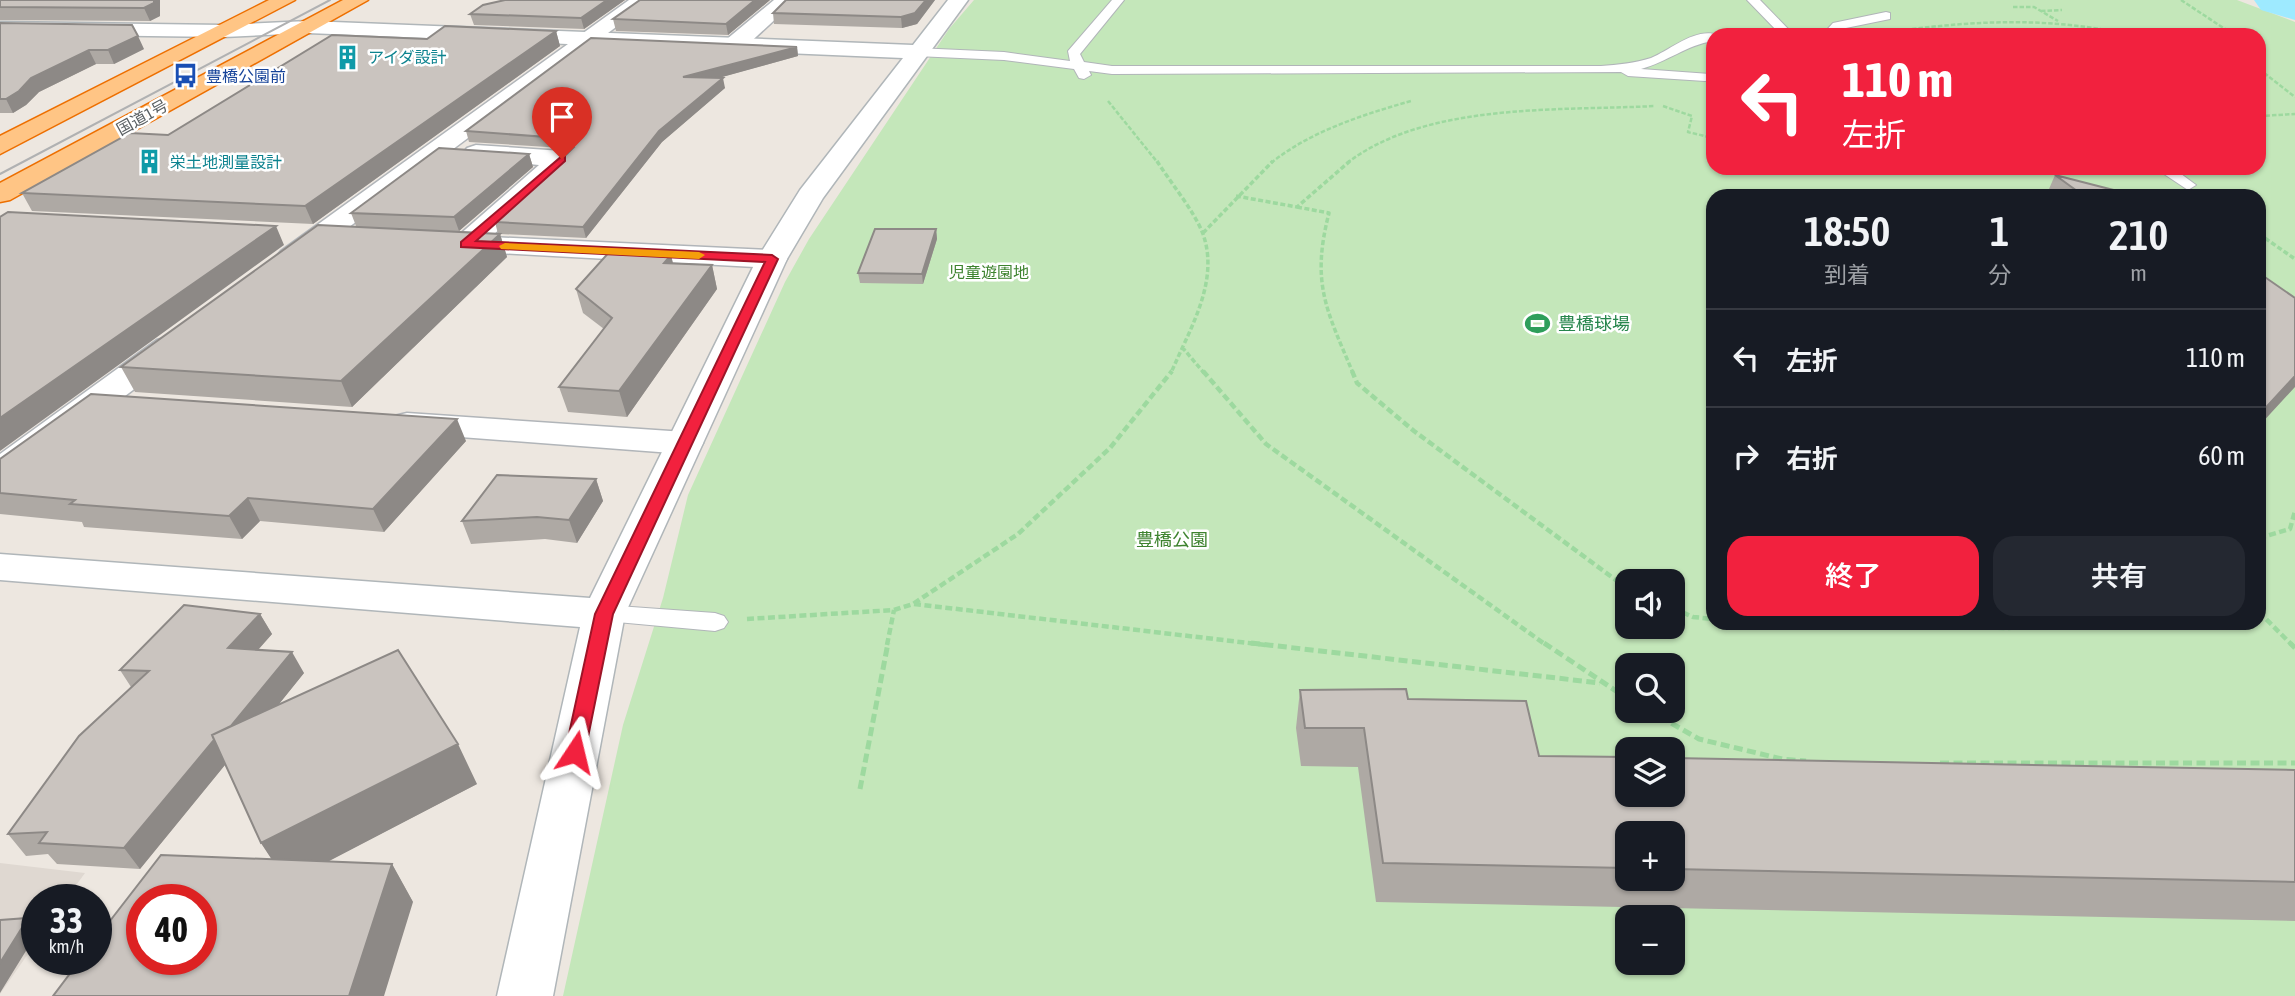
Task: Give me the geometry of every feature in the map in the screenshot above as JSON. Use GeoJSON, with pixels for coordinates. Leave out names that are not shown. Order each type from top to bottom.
{"type":"FeatureCollection","features":[{"type":"Feature","properties":{"kind":"highway"},"geometry":{"type":"LineString","coordinates":[[0,146],[285,0]]}},
{"type":"Feature","properties":{"kind":"highway","name":"国道1号"},"geometry":{"type":"LineString","coordinates":[[0,194],[358,0]]}},
{"type":"Feature","properties":{"kind":"street"},"geometry":{"type":"LineString","coordinates":[[266,275],[642,0]]}},
{"type":"Feature","properties":{"kind":"street"},"geometry":{"type":"LineString","coordinates":[[735,44],[786,0]]}},
{"type":"Feature","properties":{"kind":"street"},"geometry":{"type":"LineString","coordinates":[[525,996],[566,802],[583,701],[604,614],[772,259],[810,196],[916,52],[958,0]]}},
{"type":"Feature","properties":{"kind":"street"},"geometry":{"type":"LineString","coordinates":[[0,13],[252,17],[307,27]]}},
{"type":"Feature","properties":{"kind":"street"},"geometry":{"type":"LineString","coordinates":[[0,29],[225,31],[307,27],[916,52]]}},
{"type":"Feature","properties":{"kind":"street"},"geometry":{"type":"LineString","coordinates":[[436,150],[562,159],[465,244]]}},
{"type":"Feature","properties":{"kind":"street"},"geometry":{"type":"LineString","coordinates":[[279,233],[360,238]]}},
{"type":"Feature","properties":{"kind":"street"},"geometry":{"type":"LineString","coordinates":[[426,242],[772,259]]}},
{"type":"Feature","properties":{"kind":"street"},"geometry":{"type":"LineString","coordinates":[[0,472],[190,331]]}},
{"type":"Feature","properties":{"kind":"street"},"geometry":{"type":"LineString","coordinates":[[93,402],[148,406]]}},
{"type":"Feature","properties":{"kind":"street"},"geometry":{"type":"LineString","coordinates":[[368,421],[685,443]]}},
{"type":"Feature","properties":{"kind":"street"},"geometry":{"type":"LineString","coordinates":[[0,567],[604,614]]}},
{"type":"Feature","properties":{"kind":"lane"},"geometry":{"type":"LineString","coordinates":[[1086,78],[1073,54],[1118,0]]}},
{"type":"Feature","properties":{"kind":"lane"},"geometry":{"type":"LineString","coordinates":[[1753,0],[1781,28]]}},
{"type":"Feature","properties":{"kind":"lane"},"geometry":{"type":"LineString","coordinates":[[1838,28],[1844,24],[1886,16]]}},
{"type":"Feature","properties":{"kind":"lane"},"geometry":{"type":"LineString","coordinates":[[1601,71],[1621,69],[1672,52],[1678,45],[1706,38]]}},
{"type":"Feature","properties":{"kind":"lane"},"geometry":{"type":"LineString","coordinates":[[916,52],[1004,56],[1112,70],[1601,71],[1706,78]]}},
{"type":"Feature","properties":{"kind":"lane"},"geometry":{"type":"LineString","coordinates":[[1672,52],[1675,60],[1686,69],[1706,77]]}},
{"type":"Feature","properties":{"kind":"lane"},"geometry":{"type":"LineString","coordinates":[[2173,175],[2188,185]]}},
{"type":"Feature","properties":{"kind":"lane"},"geometry":{"type":"LineString","coordinates":[[604,614],[715,622]]}},
{"type":"Feature","properties":{"kind":"path"},"geometry":{"type":"LineString","coordinates":[[2181,0],[2223,28]]}},
{"type":"Feature","properties":{"kind":"path"},"geometry":{"type":"LineString","coordinates":[[2013,7],[2034,7],[2061,23]]}},
{"type":"Feature","properties":{"kind":"path"},"geometry":{"type":"LineString","coordinates":[[2040,11],[2062,10]]}},
{"type":"Feature","properties":{"kind":"path"},"geometry":{"type":"LineString","coordinates":[[1933,28],[1969,23],[2061,23],[2090,28]]}},
{"type":"Feature","properties":{"kind":"path"},"geometry":{"type":"LineString","coordinates":[[2266,74],[2295,97]]}},
{"type":"Feature","properties":{"kind":"path"},"geometry":{"type":"LineString","coordinates":[[715,622],[894,610],[913,604],[1018,534],[1110,448],[1170,376],[1205,292],[1209,265],[1203,233],[1152,154],[1086,78]]}},
{"type":"Feature","properties":{"kind":"path"},"geometry":{"type":"LineString","coordinates":[[1203,233],[1265,167],[1292,150],[1329,130],[1416,100]]}},
{"type":"Feature","properties":{"kind":"path"},"geometry":{"type":"LineString","coordinates":[[1297,207],[1351,160],[1406,133],[1462,117],[1660,105],[1692,116],[1688,132],[1706,136]]}},
{"type":"Feature","properties":{"kind":"path"},"geometry":{"type":"LineString","coordinates":[[2266,116],[2295,114]]}},
{"type":"Feature","properties":{"kind":"path"},"geometry":{"type":"LineString","coordinates":[[1236,196],[1329,213],[1320,248],[1324,302],[1357,383],[1414,431],[1615,579]]}},
{"type":"Feature","properties":{"kind":"path"},"geometry":{"type":"LineString","coordinates":[[2266,239],[2295,258]]}},
{"type":"Feature","properties":{"kind":"path"},"geometry":{"type":"LineString","coordinates":[[1182,347],[1266,444],[1615,692]]}},
{"type":"Feature","properties":{"kind":"path"},"geometry":{"type":"LineString","coordinates":[[2266,536],[2290,529],[2295,511]]}},
{"type":"Feature","properties":{"kind":"path"},"geometry":{"type":"LineString","coordinates":[[913,604],[1600,683]]}},
{"type":"Feature","properties":{"kind":"path"},"geometry":{"type":"LineString","coordinates":[[860,789],[894,610]]}},
{"type":"Feature","properties":{"kind":"path"},"geometry":{"type":"LineString","coordinates":[[1685,613],[1706,618]]}},
{"type":"Feature","properties":{"kind":"path"},"geometry":{"type":"LineString","coordinates":[[2266,619],[2295,648]]}},
{"type":"Feature","properties":{"kind":"path"},"geometry":{"type":"LineString","coordinates":[[1671,723],[1699,739],[1782,759],[1819,762]]}},
{"type":"Feature","properties":{"kind":"path"},"geometry":{"type":"LineString","coordinates":[[1933,764],[2295,763]]}},
{"type":"Feature","properties":{"kind":"shaded area"},"geometry":{"type":"Polygon","coordinates":[[[0,863],[85,873],[77,884],[21,884],[21,964],[0,994],[0,863]]]}},
{"type":"Feature","properties":{"kind":"green space","name":"豊橋公園"},"geometry":{"type":"Polygon","coordinates":[[[974,0],[2237,0],[2295,22],[2295,996],[563,996],[623,725],[663,598],[688,495],[785,282],[809,239],[949,29],[974,0]]]}},
{"type":"Feature","properties":{"kind":"building"},"geometry":{"type":"Polygon","coordinates":[[[0,0],[154,0],[154,3],[144,8],[0,7],[0,0]]]}},
{"type":"Feature","properties":{"kind":"building"},"geometry":{"type":"Polygon","coordinates":[[[505,0],[607,0],[581,18],[470,14],[483,5],[505,0]]]}},
{"type":"Feature","properties":{"kind":"building"},"geometry":{"type":"Polygon","coordinates":[[[640,0],[755,0],[726,24],[613,19],[640,0]]]}},
{"type":"Feature","properties":{"kind":"building"},"geometry":{"type":"Polygon","coordinates":[[[786,0],[926,0],[915,13],[901,17],[773,13],[786,0]]]}},
{"type":"Feature","properties":{"kind":"building"},"geometry":{"type":"Polygon","coordinates":[[[0,23],[132,25],[138,36],[108,50],[89,50],[31,78],[19,91],[6,99],[0,99],[0,23]]]}},
{"type":"Feature","properties":{"kind":"building"},"geometry":{"type":"Polygon","coordinates":[[[445,26],[556,31],[305,206],[22,193],[130,133],[168,135],[332,35],[427,39],[445,26]]]}},
{"type":"Feature","properties":{"kind":"building"},"geometry":{"type":"Polygon","coordinates":[[[591,38],[797,47],[683,77],[723,78],[659,131],[583,227],[495,222],[574,147],[569,140],[560,138],[466,131],[591,38]]]}},
{"type":"Feature","properties":{"kind":"building"},"geometry":{"type":"Polygon","coordinates":[[[439,148],[529,154],[454,217],[351,213],[439,148]]]}},
{"type":"Feature","properties":{"kind":"building"},"geometry":{"type":"Polygon","coordinates":[[[2055,175],[2110,189],[2074,189],[2055,175]]]}},
{"type":"Feature","properties":{"kind":"building"},"geometry":{"type":"Polygon","coordinates":[[[8,212],[276,226],[0,418],[0,217],[8,212]]]}},
{"type":"Feature","properties":{"kind":"building"},"geometry":{"type":"Polygon","coordinates":[[[318,225],[500,234],[341,381],[121,367],[318,225]]]}},
{"type":"Feature","properties":{"kind":"building"},"geometry":{"type":"Polygon","coordinates":[[[875,229],[936,229],[922,274],[858,273],[875,229]]]}},
{"type":"Feature","properties":{"kind":"building"},"geometry":{"type":"Polygon","coordinates":[[[612,249],[662,251],[659,255],[671,255],[664,263],[712,265],[619,391],[559,387],[612,318],[576,289],[612,249]]]}},
{"type":"Feature","properties":{"kind":"building"},"geometry":{"type":"Polygon","coordinates":[[[2266,278],[2295,298],[2295,376],[2266,407],[2266,278]]]}},
{"type":"Feature","properties":{"kind":"building"},"geometry":{"type":"Polygon","coordinates":[[[91,394],[457,419],[373,509],[248,498],[229,516],[70,504],[75,500],[0,493],[0,459],[91,394]]]}},
{"type":"Feature","properties":{"kind":"building"},"geometry":{"type":"Polygon","coordinates":[[[497,475],[596,479],[569,520],[537,517],[462,521],[497,475]]]}},
{"type":"Feature","properties":{"kind":"building"},"geometry":{"type":"Polygon","coordinates":[[[184,605],[260,614],[228,648],[292,652],[231,726],[212,735],[214,740],[124,848],[39,843],[47,832],[8,834],[79,736],[149,671],[120,670],[184,605]]]}},
{"type":"Feature","properties":{"kind":"building"},"geometry":{"type":"Polygon","coordinates":[[[398,650],[458,744],[261,843],[212,735],[398,650]]]}},
{"type":"Feature","properties":{"kind":"building"},"geometry":{"type":"Polygon","coordinates":[[[1406,689],[1408,699],[1526,701],[1539,756],[1615,757],[1615,807],[1685,807],[1685,758],[2295,770],[2295,882],[1685,869],[1685,821],[1615,821],[1615,868],[1383,863],[1364,728],[1305,728],[1300,690],[1406,689]]]}},
{"type":"Feature","properties":{"kind":"building"},"geometry":{"type":"Polygon","coordinates":[[[161,855],[392,864],[349,996],[53,996],[69,975],[112,975],[112,918],[126,900],[126,975],[217,975],[217,884],[139,884],[161,855]]]}},
{"type":"Feature","properties":{"kind":"building"},"geometry":{"type":"Polygon","coordinates":[[[21,918],[21,929],[0,963],[0,920],[21,918]]]}},
{"type":"Feature","properties":{"kind":"waterway"},"geometry":{"type":"LineString","coordinates":[[2277,0],[2295,6]]}},
{"type":"Feature","properties":{"kind":"tram line"},"geometry":{"type":"LineString","coordinates":[[0,174],[330,0]]}},
{"type":"Feature","properties":{"kind":"slow traffic"},"geometry":{"type":"LineString","coordinates":[[505,246],[699,255]]}},
{"type":"Feature","properties":{"kind":"place","name":"アイダ設計"},"geometry":{"type":"Point","coordinates":[348,57]}},
{"type":"Feature","properties":{"kind":"place","name":"豊橋公園前"},"geometry":{"type":"Point","coordinates":[186,76]}},
{"type":"Feature","properties":{"kind":"place","name":"栄土地測量設計"},"geometry":{"type":"Point","coordinates":[150,162]}},
{"type":"Feature","properties":{"kind":"place","name":"豊橋球場"},"geometry":{"type":"Point","coordinates":[1538,323]}},
{"type":"Feature","properties":{"kind":"route"},"geometry":{"type":"LineString","coordinates":[[562,159],[465,244],[772,259],[604,614],[583,701],[575,752]]}},
{"type":"Feature","properties":{"kind":"park label","name":"児童遊園地"},"geometry":{"type":"Point","coordinates":[989,272]}}]}
